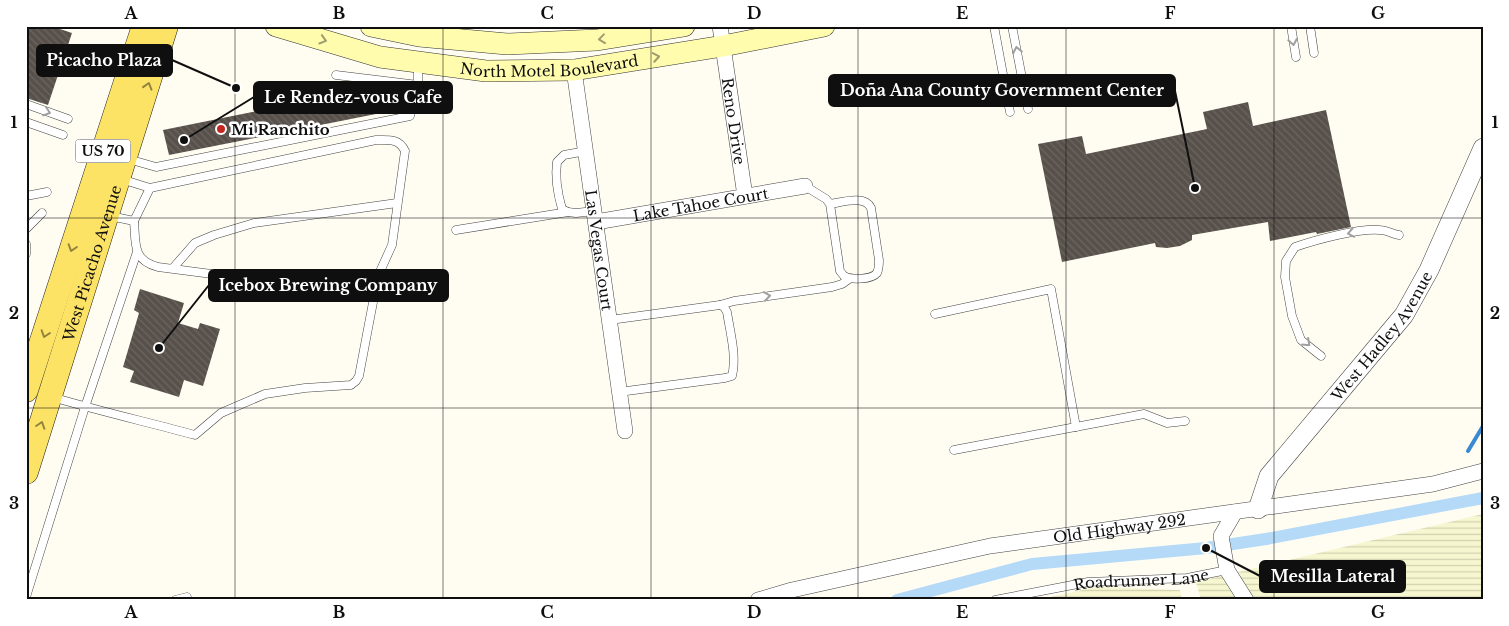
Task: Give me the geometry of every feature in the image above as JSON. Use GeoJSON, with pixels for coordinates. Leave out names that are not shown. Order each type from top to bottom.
{"type":"FeatureCollection","features":[{"type":"Feature","properties":{"kind":"main road","name":"West Picacho Avenue"},"geometry":{"type":"LineString","coordinates":[[26,472],[50,396],[96,212],[121,92],[144,26]]}},
{"type":"Feature","properties":{"kind":"main road","name":"West Picacho Avenue"},"geometry":{"type":"LineString","coordinates":[[27,384],[96,212],[122,168],[166,26]]}},
{"type":"Feature","properties":{"kind":"main road","name":"North Motel Boulevard"},"geometry":{"type":"LineString","coordinates":[[276,26],[380,57],[486,70],[574,70],[721,36],[824,26]]}},
{"type":"Feature","properties":{"kind":"main road","name":"North Motel Boulevard"},"geometry":{"type":"LineString","coordinates":[[371,26],[507,44],[597,40],[684,26]]}},
{"type":"Feature","properties":{"kind":"main road"},"geometry":{"type":"LineString","coordinates":[[418,63],[420,31]]}},
{"type":"Feature","properties":{"kind":"main road"},"geometry":{"type":"LineString","coordinates":[[27,384],[50,396]]}},
{"type":"Feature","properties":{"kind":"street","name":"Reno Drive"},"geometry":{"type":"LineString","coordinates":[[721,36],[745,196]]}},
{"type":"Feature","properties":{"kind":"street","name":"Las Vegas Court"},"geometry":{"type":"LineString","coordinates":[[574,70],[625,430]]}},
{"type":"Feature","properties":{"kind":"street","name":"West Hadley Avenue"},"geometry":{"type":"LineString","coordinates":[[1258,509],[1269,476],[1404,315],[1429,270],[1483,148]]}},
{"type":"Feature","properties":{"kind":"street","name":"Lake Tahoe Court"},"geometry":{"type":"LineString","coordinates":[[595,217],[805,186]]}},
{"type":"Feature","properties":{"kind":"street","name":"Old Highway 292"},"geometry":{"type":"LineString","coordinates":[[758,600],[792,590],[990,546],[1433,484],[1483,471]]}},
{"type":"Feature","properties":{"kind":"street","name":"Roadrunner Lane"},"geometry":{"type":"LineString","coordinates":[[1235,512],[1221,536],[1226,566],[1246,600]]}},
{"type":"Feature","properties":{"kind":"lane"},"geometry":{"type":"LineString","coordinates":[[994,26],[1010,112]]}},
{"type":"Feature","properties":{"kind":"lane"},"geometry":{"type":"LineString","coordinates":[[1012,26],[1028,109]]}},
{"type":"Feature","properties":{"kind":"lane"},"geometry":{"type":"LineString","coordinates":[[1291,26],[1296,57]]}},
{"type":"Feature","properties":{"kind":"lane"},"geometry":{"type":"LineString","coordinates":[[1310,26],[1314,53]]}},
{"type":"Feature","properties":{"kind":"lane"},"geometry":{"type":"LineString","coordinates":[[122,168],[156,167],[410,116],[418,85],[418,63]]}},
{"type":"Feature","properties":{"kind":"lane"},"geometry":{"type":"LineString","coordinates":[[336,75],[418,85]]}},
{"type":"Feature","properties":{"kind":"lane"},"geometry":{"type":"LineString","coordinates":[[26,104],[68,119]]}},
{"type":"Feature","properties":{"kind":"lane"},"geometry":{"type":"LineString","coordinates":[[26,122],[63,135]]}},
{"type":"Feature","properties":{"kind":"lane"},"geometry":{"type":"LineString","coordinates":[[50,396],[84,407],[114,413],[195,435],[221,414],[265,394],[306,388],[351,385],[356,382],[359,376],[378,276],[392,245],[405,158],[405,151],[402,145],[397,141],[376,140],[150,188],[122,168]]}},
{"type":"Feature","properties":{"kind":"lane"},"geometry":{"type":"LineString","coordinates":[[586,151],[564,155],[557,162],[556,169],[560,203],[562,209],[568,212],[595,217]]}},
{"type":"Feature","properties":{"kind":"lane"},"geometry":{"type":"LineString","coordinates":[[805,186],[826,199],[830,204],[840,271],[849,279]]}},
{"type":"Feature","properties":{"kind":"lane"},"geometry":{"type":"LineString","coordinates":[[150,188],[134,221],[137,252],[140,258],[150,265],[273,282],[378,276]]}},
{"type":"Feature","properties":{"kind":"lane"},"geometry":{"type":"LineString","coordinates":[[26,196],[47,192]]}},
{"type":"Feature","properties":{"kind":"lane"},"geometry":{"type":"LineString","coordinates":[[610,320],[832,287],[842,284],[849,279],[872,276],[879,267],[880,260],[869,204],[863,200],[830,204]]}},
{"type":"Feature","properties":{"kind":"lane"},"geometry":{"type":"LineString","coordinates":[[173,268],[194,243],[214,234],[254,223],[397,203]]}},
{"type":"Feature","properties":{"kind":"lane"},"geometry":{"type":"LineString","coordinates":[[26,229],[42,212]]}},
{"type":"Feature","properties":{"kind":"lane"},"geometry":{"type":"LineString","coordinates":[[96,212],[134,221]]}},
{"type":"Feature","properties":{"kind":"lane"},"geometry":{"type":"LineString","coordinates":[[456,230],[568,212]]}},
{"type":"Feature","properties":{"kind":"lane"},"geometry":{"type":"LineString","coordinates":[[1321,356],[1302,340],[1292,316],[1285,277],[1286,261],[1295,247],[1312,241],[1363,231],[1381,230],[1399,235]]}},
{"type":"Feature","properties":{"kind":"lane"},"geometry":{"type":"LineString","coordinates":[[26,244],[26,254]]}},
{"type":"Feature","properties":{"kind":"lane"},"geometry":{"type":"LineString","coordinates":[[26,597],[84,407],[137,252]]}},
{"type":"Feature","properties":{"kind":"lane"},"geometry":{"type":"LineString","coordinates":[[935,314],[1052,289],[1076,427]]}},
{"type":"Feature","properties":{"kind":"lane"},"geometry":{"type":"LineString","coordinates":[[620,392],[732,376],[734,359],[727,312],[724,306],[720,305]]}},
{"type":"Feature","properties":{"kind":"lane"},"geometry":{"type":"LineString","coordinates":[[954,450],[1144,414],[1167,423],[1185,421]]}},
{"type":"Feature","properties":{"kind":"lane","name":"Roadrunner Lane"},"geometry":{"type":"LineString","coordinates":[[995,600],[1088,582],[1187,578],[1226,566]]}},
{"type":"Feature","properties":{"kind":"lane"},"geometry":{"type":"LineString","coordinates":[[175,600],[187,597]]}},
{"type":"Feature","properties":{"kind":"green space"},"geometry":{"type":"Polygon","coordinates":[[[1483,514],[1483,600],[1201,600],[1196,582],[1483,514]]]}},
{"type":"Feature","properties":{"kind":"green space"},"geometry":{"type":"Polygon","coordinates":[[[1096,587],[1180,590],[1182,600],[1037,600],[1096,587]]]}},
{"type":"Feature","properties":{"kind":"building"},"geometry":{"type":"Polygon","coordinates":[[[26,26],[51,26],[72,33],[48,105],[26,98],[26,26]]]}},
{"type":"Feature","properties":{"kind":"building"},"geometry":{"type":"Polygon","coordinates":[[[382,86],[387,87],[391,111],[169,155],[163,130],[382,86]]]}},
{"type":"Feature","properties":{"kind":"building"},"geometry":{"type":"Polygon","coordinates":[[[1248,102],[1253,126],[1326,110],[1351,227],[1270,241],[1268,222],[1192,235],[1192,240],[1180,246],[1156,247],[1155,243],[1062,262],[1038,144],[1082,136],[1086,154],[1207,129],[1203,112],[1248,102]]]}},
{"type":"Feature","properties":{"kind":"building"},"geometry":{"type":"Polygon","coordinates":[[[140,289],[184,303],[178,323],[198,329],[200,323],[220,329],[203,386],[184,380],[179,397],[130,382],[134,371],[123,367],[139,313],[134,310],[140,289]]]}},
{"type":"Feature","properties":{"kind":"waterway"},"geometry":{"type":"LineString","coordinates":[[1468,451],[1483,426]]}},
{"type":"Feature","properties":{"kind":"waterway"},"geometry":{"type":"LineString","coordinates":[[897,600],[1032,564],[1206,548],[1266,539],[1483,498]]}},
{"type":"Feature","properties":{"kind":"place","name":"Picacho Plaza"},"geometry":{"type":"Point","coordinates":[236,88]}},
{"type":"Feature","properties":{"kind":"place","name":"Mi Ranchito"},"geometry":{"type":"Point","coordinates":[221,129]}},
{"type":"Feature","properties":{"kind":"place","name":"Le Rendez-vous Cafe"},"geometry":{"type":"Point","coordinates":[184,140]}},
{"type":"Feature","properties":{"kind":"place","name":"Doña Ana County Government Center"},"geometry":{"type":"Point","coordinates":[1195,188]}},
{"type":"Feature","properties":{"kind":"place","name":"Icebox Brewing Company"},"geometry":{"type":"Point","coordinates":[159,348]}},
{"type":"Feature","properties":{"kind":"place","name":"Mesilla Lateral"},"geometry":{"type":"Point","coordinates":[1206,548]}}]}
